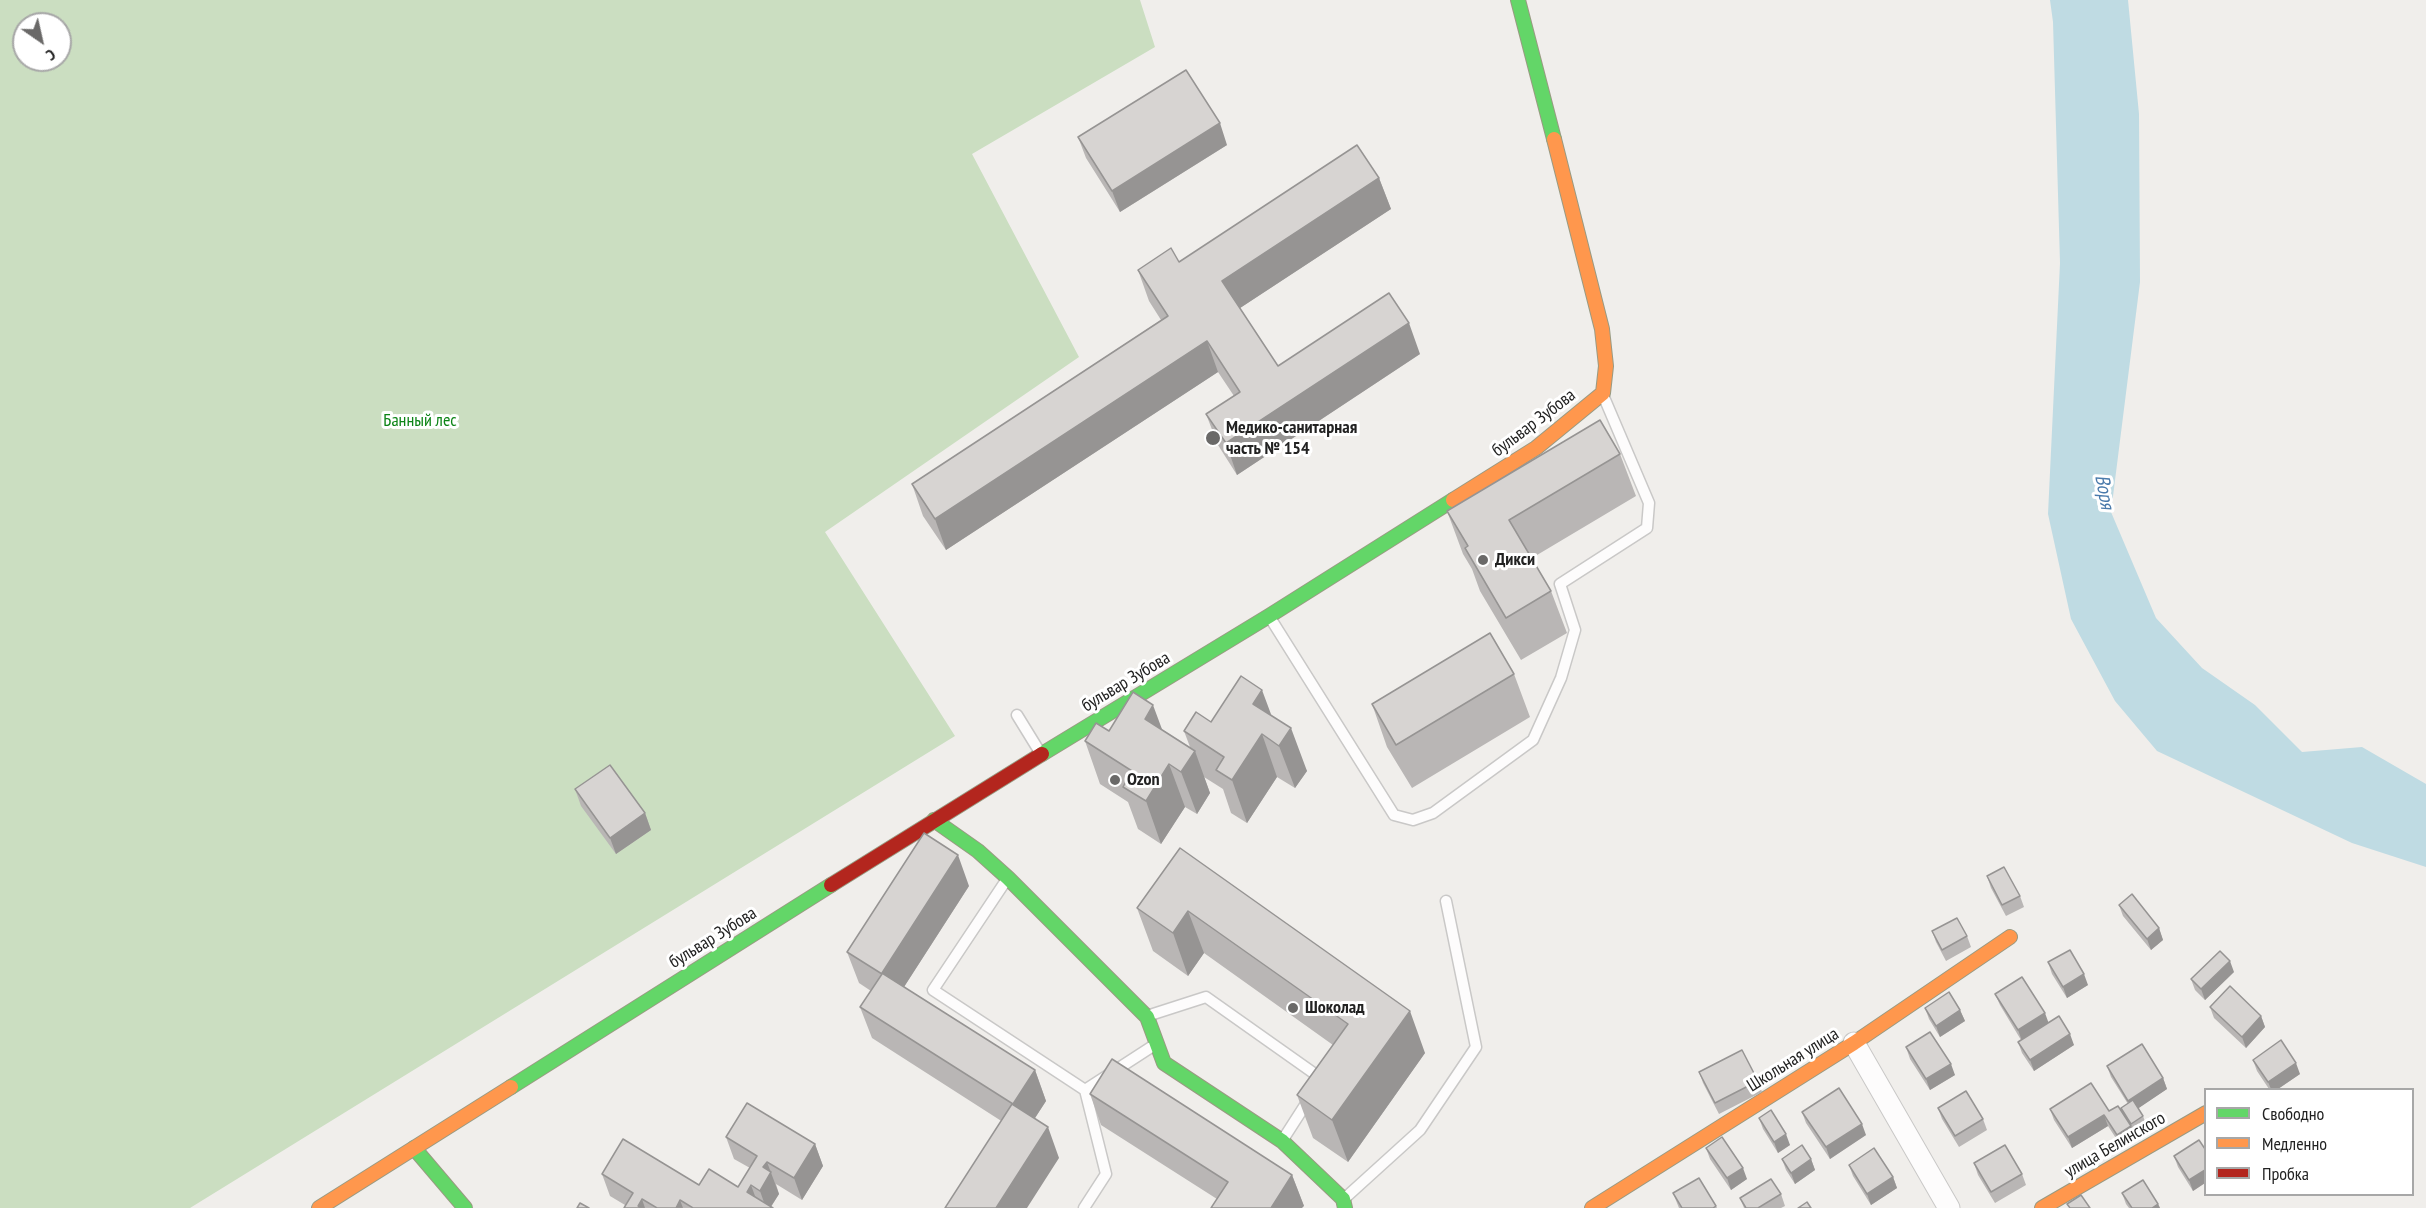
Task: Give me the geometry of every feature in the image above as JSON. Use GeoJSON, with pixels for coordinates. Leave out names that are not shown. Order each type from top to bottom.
{"type":"FeatureCollection","features":[{"type":"Feature","properties":{"kind":"street","name":"бульвар Зубова"},"geometry":{"type":"LineString","coordinates":[[319,1208],[934,820],[1269,616],[1536,448],[1603,393],[1606,366],[1602,329],[1518,0]]}},
{"type":"Feature","properties":{"kind":"street"},"geometry":{"type":"LineString","coordinates":[[934,820],[978,851],[1008,878],[1147,1017],[1164,1063],[1282,1141],[1342,1205]]}},
{"type":"Feature","properties":{"kind":"street","name":"Школьная улица"},"geometry":{"type":"LineString","coordinates":[[1592,1208],[1854,1043],[2010,937]]}},
{"type":"Feature","properties":{"kind":"street"},"geometry":{"type":"LineString","coordinates":[[1854,1043],[1949,1208]]}},
{"type":"Feature","properties":{"kind":"street","name":"улица Белинского"},"geometry":{"type":"LineString","coordinates":[[2042,1208],[2204,1114]]}},
{"type":"Feature","properties":{"kind":"street"},"geometry":{"type":"LineString","coordinates":[[414,1148],[465,1208]]}},
{"type":"Feature","properties":{"kind":"lane"},"geometry":{"type":"LineString","coordinates":[[1269,616],[1394,815],[1413,820],[1432,813],[1533,740],[1561,678],[1575,630],[1560,584],[1647,528],[1649,503],[1603,393]]}},
{"type":"Feature","properties":{"kind":"lane"},"geometry":{"type":"LineString","coordinates":[[1017,715],[1041,755]]}},
{"type":"Feature","properties":{"kind":"lane"},"geometry":{"type":"LineString","coordinates":[[1008,878],[933,990],[1084,1090],[1106,1174],[1084,1208]]}},
{"type":"Feature","properties":{"kind":"lane"},"geometry":{"type":"LineString","coordinates":[[1342,1205],[1420,1130],[1476,1047],[1446,901]]}},
{"type":"Feature","properties":{"kind":"lane"},"geometry":{"type":"LineString","coordinates":[[1147,1017],[1206,996],[1322,1078],[1282,1141]]}},
{"type":"Feature","properties":{"kind":"lane"},"geometry":{"type":"LineString","coordinates":[[1084,1090],[1158,1043]]}},
{"type":"Feature","properties":{"kind":"green space","name":"Банный лес"},"geometry":{"type":"Polygon","coordinates":[[[0,0],[1140,0],[1155,47],[972,154],[1079,357],[825,532],[955,736],[190,1208],[0,1208],[0,0]]]}},
{"type":"Feature","properties":{"kind":"water","name":"Воря"},"geometry":{"type":"Polygon","coordinates":[[[2050,0],[2128,0],[2139,114],[2140,282],[2111,512],[2156,618],[2202,668],[2255,705],[2302,752],[2362,747],[2426,784],[2426,867],[2352,843],[2157,751],[2115,701],[2071,619],[2048,514],[2060,263],[2053,22],[2050,0]]]}},
{"type":"Feature","properties":{"kind":"building"},"geometry":{"type":"Polygon","coordinates":[[[1186,70],[1220,123],[1112,191],[1078,137],[1186,70]]]}},
{"type":"Feature","properties":{"kind":"building"},"geometry":{"type":"Polygon","coordinates":[[[1357,145],[1379,178],[1222,281],[1278,366],[1389,293],[1409,323],[1226,443],[1206,414],[1240,392],[1207,341],[935,519],[912,484],[1168,316],[1138,270],[1171,248],[1179,262],[1357,145]]]}},
{"type":"Feature","properties":{"kind":"building"},"geometry":{"type":"Polygon","coordinates":[[[1600,420],[1620,454],[1509,520],[1551,591],[1506,618],[1465,548],[1468,546],[1447,511],[1600,420]]]}},
{"type":"Feature","properties":{"kind":"building"},"geometry":{"type":"Polygon","coordinates":[[[1490,633],[1514,674],[1396,745],[1372,704],[1490,633]]]}},
{"type":"Feature","properties":{"kind":"building"},"geometry":{"type":"Polygon","coordinates":[[[1241,676],[1262,690],[1253,704],[1291,728],[1279,746],[1262,734],[1232,780],[1216,770],[1224,757],[1184,731],[1196,712],[1211,722],[1241,676]]]}},
{"type":"Feature","properties":{"kind":"building"},"geometry":{"type":"Polygon","coordinates":[[[1133,692],[1153,705],[1145,719],[1195,751],[1181,772],[1169,764],[1146,801],[1123,787],[1132,771],[1085,741],[1096,723],[1109,731],[1133,692]]]}},
{"type":"Feature","properties":{"kind":"building"},"geometry":{"type":"Polygon","coordinates":[[[610,765],[645,813],[610,838],[575,789],[610,765]]]}},
{"type":"Feature","properties":{"kind":"building"},"geometry":{"type":"Polygon","coordinates":[[[924,833],[958,855],[882,973],[1035,1070],[1013,1104],[860,1007],[882,974],[847,952],[924,833]]]}},
{"type":"Feature","properties":{"kind":"building"},"geometry":{"type":"Polygon","coordinates":[[[1180,848],[1410,1011],[1332,1120],[1297,1095],[1348,1024],[1188,911],[1173,933],[1137,908],[1180,848]]]}},
{"type":"Feature","properties":{"kind":"building"},"geometry":{"type":"Polygon","coordinates":[[[2004,867],[2020,896],[2002,905],[1987,876],[2004,867]]]}},
{"type":"Feature","properties":{"kind":"building"},"geometry":{"type":"Polygon","coordinates":[[[2132,894],[2159,928],[2147,939],[2119,905],[2132,894]]]}},
{"type":"Feature","properties":{"kind":"building"},"geometry":{"type":"Polygon","coordinates":[[[1957,918],[1967,936],[1942,950],[1932,931],[1957,918]]]}},
{"type":"Feature","properties":{"kind":"building"},"geometry":{"type":"Polygon","coordinates":[[[2070,950],[2084,974],[2063,987],[2048,962],[2070,950]]]}},
{"type":"Feature","properties":{"kind":"building"},"geometry":{"type":"Polygon","coordinates":[[[2220,951],[2230,961],[2201,989],[2191,979],[2220,951]]]}},
{"type":"Feature","properties":{"kind":"building"},"geometry":{"type":"Polygon","coordinates":[[[2022,977],[2045,1013],[2018,1030],[1995,994],[2022,977]]]}},
{"type":"Feature","properties":{"kind":"building"},"geometry":{"type":"Polygon","coordinates":[[[2230,986],[2261,1016],[2242,1037],[2210,1007],[2230,986]]]}},
{"type":"Feature","properties":{"kind":"building"},"geometry":{"type":"Polygon","coordinates":[[[1949,992],[1960,1010],[1936,1026],[1925,1008],[1949,992]]]}},
{"type":"Feature","properties":{"kind":"building"},"geometry":{"type":"Polygon","coordinates":[[[2059,1016],[2070,1034],[2030,1060],[2018,1042],[2059,1016]]]}},
{"type":"Feature","properties":{"kind":"building"},"geometry":{"type":"Polygon","coordinates":[[[1930,1032],[1951,1064],[1926,1079],[1906,1047],[1930,1032]]]}},
{"type":"Feature","properties":{"kind":"building"},"geometry":{"type":"Polygon","coordinates":[[[2281,1040],[2296,1063],[2268,1082],[2253,1060],[2281,1040]]]}},
{"type":"Feature","properties":{"kind":"building"},"geometry":{"type":"Polygon","coordinates":[[[2142,1044],[2163,1078],[2128,1101],[2107,1066],[2142,1044]]]}},
{"type":"Feature","properties":{"kind":"building"},"geometry":{"type":"Polygon","coordinates":[[[1742,1050],[1758,1081],[1715,1103],[1699,1072],[1742,1050]]]}},
{"type":"Feature","properties":{"kind":"building"},"geometry":{"type":"Polygon","coordinates":[[[1112,1059],[1292,1175],[1271,1208],[1211,1208],[1228,1182],[1090,1094],[1112,1059]]]}},
{"type":"Feature","properties":{"kind":"building"},"geometry":{"type":"Polygon","coordinates":[[[2091,1083],[2109,1111],[2118,1106],[2131,1126],[2117,1135],[2104,1115],[2068,1137],[2050,1109],[2091,1083]]]}},
{"type":"Feature","properties":{"kind":"building"},"geometry":{"type":"Polygon","coordinates":[[[1839,1088],[1862,1124],[1826,1147],[1802,1112],[1839,1088]]]}},
{"type":"Feature","properties":{"kind":"building"},"geometry":{"type":"Polygon","coordinates":[[[1966,1091],[1983,1119],[1955,1136],[1938,1108],[1966,1091]]]}},
{"type":"Feature","properties":{"kind":"building"},"geometry":{"type":"Polygon","coordinates":[[[2133,1100],[2143,1116],[2131,1124],[2121,1108],[2133,1100]]]}},
{"type":"Feature","properties":{"kind":"building"},"geometry":{"type":"Polygon","coordinates":[[[747,1103],[815,1144],[794,1178],[767,1162],[763,1167],[771,1172],[760,1191],[751,1185],[747,1192],[773,1208],[693,1208],[680,1200],[676,1208],[657,1208],[642,1199],[638,1206],[641,1208],[624,1208],[633,1193],[602,1174],[623,1139],[699,1185],[709,1169],[738,1187],[757,1156],[726,1137],[747,1103]]]}},
{"type":"Feature","properties":{"kind":"building"},"geometry":{"type":"Polygon","coordinates":[[[1012,1104],[1048,1127],[996,1208],[945,1208],[1012,1104]]]}},
{"type":"Feature","properties":{"kind":"building"},"geometry":{"type":"Polygon","coordinates":[[[1771,1110],[1786,1134],[1774,1142],[1759,1118],[1771,1110]]]}},
{"type":"Feature","properties":{"kind":"building"},"geometry":{"type":"Polygon","coordinates":[[[1722,1137],[1743,1168],[1727,1178],[1706,1148],[1722,1137]]]}},
{"type":"Feature","properties":{"kind":"building"},"geometry":{"type":"Polygon","coordinates":[[[2199,1140],[2204,1148],[2204,1171],[2189,1180],[2174,1156],[2199,1140]]]}},
{"type":"Feature","properties":{"kind":"building"},"geometry":{"type":"Polygon","coordinates":[[[1802,1145],[1811,1159],[1791,1173],[1782,1159],[1802,1145]]]}},
{"type":"Feature","properties":{"kind":"building"},"geometry":{"type":"Polygon","coordinates":[[[2005,1145],[2022,1174],[1991,1192],[1974,1163],[2005,1145]]]}},
{"type":"Feature","properties":{"kind":"building"},"geometry":{"type":"Polygon","coordinates":[[[1874,1148],[1893,1177],[1867,1194],[1849,1165],[1874,1148]]]}},
{"type":"Feature","properties":{"kind":"building"},"geometry":{"type":"Polygon","coordinates":[[[1699,1178],[1716,1206],[1713,1208],[1682,1208],[1673,1193],[1699,1178]]]}},
{"type":"Feature","properties":{"kind":"building"},"geometry":{"type":"Polygon","coordinates":[[[1771,1179],[1781,1194],[1758,1208],[1746,1208],[1740,1198],[1771,1179]]]}},
{"type":"Feature","properties":{"kind":"building"},"geometry":{"type":"Polygon","coordinates":[[[2143,1180],[2158,1204],[2152,1208],[2132,1208],[2122,1193],[2143,1180]]]}},
{"type":"Feature","properties":{"kind":"building"},"geometry":{"type":"Polygon","coordinates":[[[2081,1195],[2090,1208],[2070,1208],[2067,1204],[2081,1195]]]}},
{"type":"Feature","properties":{"kind":"building"},"geometry":{"type":"Polygon","coordinates":[[[1807,1202],[1811,1208],[1798,1208],[1807,1202]]]}},
{"type":"Feature","properties":{"kind":"building"},"geometry":{"type":"Polygon","coordinates":[[[580,1203],[589,1208],[577,1208],[580,1203]]]}},
{"type":"Feature","properties":{"kind":"traffic: fast"},"geometry":{"type":"LineString","coordinates":[[1518,0],[1554,139]]}},
{"type":"Feature","properties":{"kind":"traffic: fast"},"geometry":{"type":"LineString","coordinates":[[1042,754],[1269,616],[1453,500]]}},
{"type":"Feature","properties":{"kind":"traffic: fast"},"geometry":{"type":"LineString","coordinates":[[934,820],[978,851],[1008,878],[1147,1017],[1164,1063],[1282,1141],[1343,1199],[1345,1208]]}},
{"type":"Feature","properties":{"kind":"traffic: fast"},"geometry":{"type":"LineString","coordinates":[[511,1087],[831,885]]}},
{"type":"Feature","properties":{"kind":"traffic: fast"},"geometry":{"type":"LineString","coordinates":[[414,1148],[465,1208]]}},
{"type":"Feature","properties":{"kind":"traffic: slow"},"geometry":{"type":"LineString","coordinates":[[1453,500],[1536,448],[1603,393],[1606,366],[1602,329],[1554,139]]}},
{"type":"Feature","properties":{"kind":"traffic: slow"},"geometry":{"type":"LineString","coordinates":[[1592,1208],[1854,1043],[2010,937]]}},
{"type":"Feature","properties":{"kind":"traffic: slow"},"geometry":{"type":"LineString","coordinates":[[319,1208],[511,1087]]}},
{"type":"Feature","properties":{"kind":"traffic: slow"},"geometry":{"type":"LineString","coordinates":[[2042,1208],[2204,1114]]}},
{"type":"Feature","properties":{"kind":"traffic: jam"},"geometry":{"type":"LineString","coordinates":[[831,885],[1042,754]]}},
{"type":"Feature","properties":{"kind":"place","name":"Медико-санитарная часть № 154"},"geometry":{"type":"Point","coordinates":[1213,438]}},
{"type":"Feature","properties":{"kind":"place","name":"Дикси"},"geometry":{"type":"Point","coordinates":[1483,560]}},
{"type":"Feature","properties":{"kind":"place","name":"Ozon"},"geometry":{"type":"Point","coordinates":[1115,780]}},
{"type":"Feature","properties":{"kind":"place","name":"Шоколад"},"geometry":{"type":"Point","coordinates":[1293,1008]}}]}
